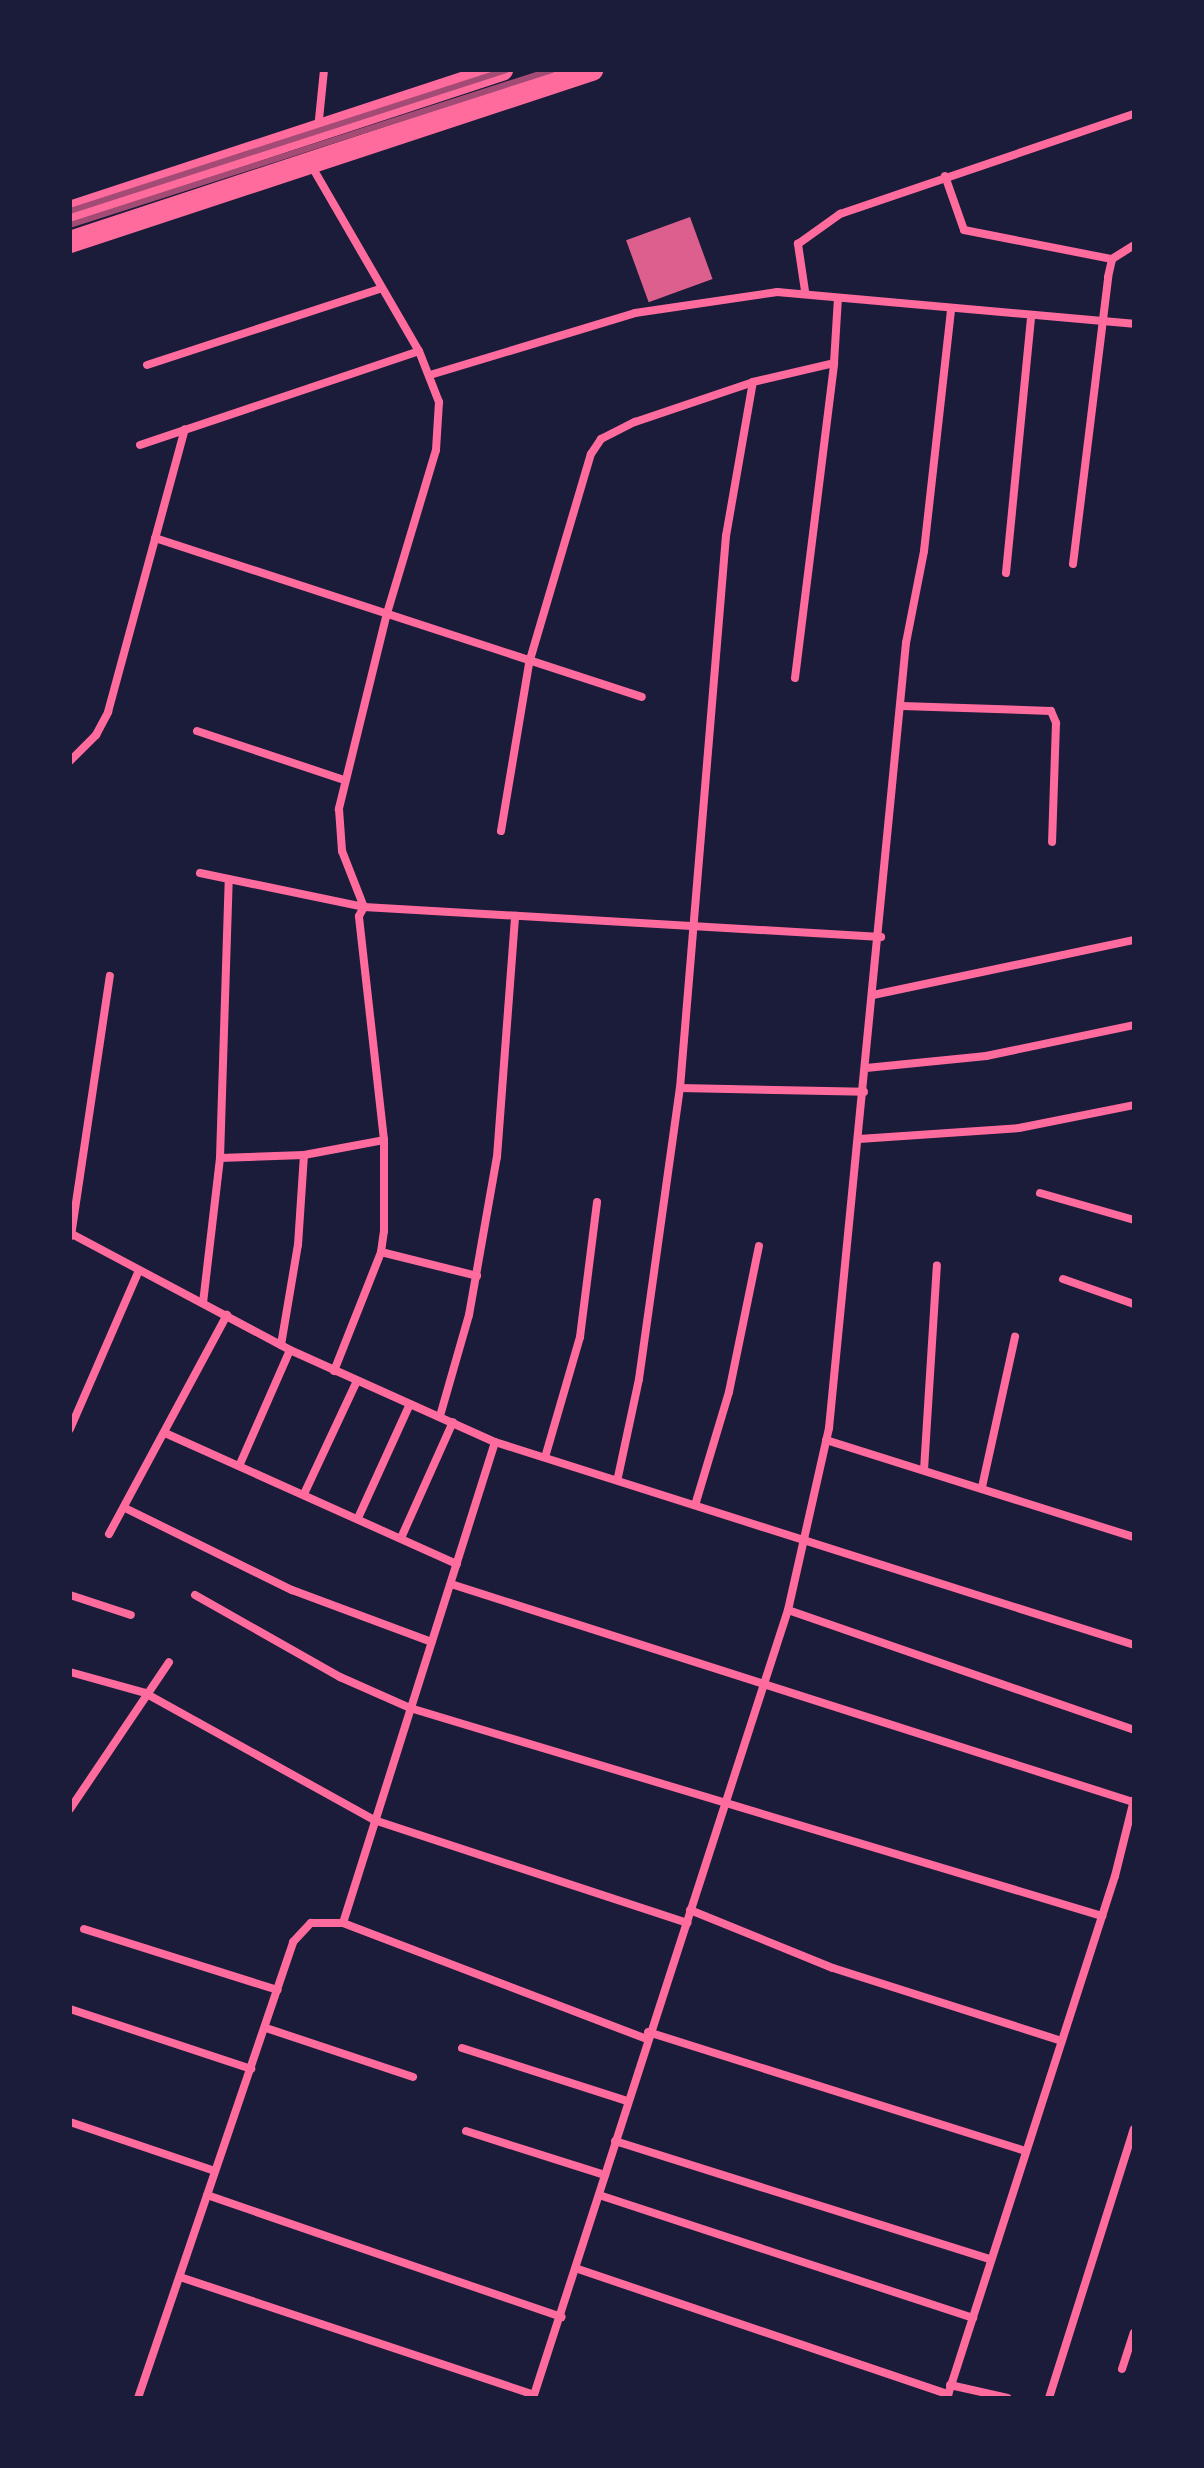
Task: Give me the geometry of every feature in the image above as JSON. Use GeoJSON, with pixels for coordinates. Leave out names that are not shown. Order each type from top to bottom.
{"type":"FeatureCollection","features":[{"type":"Feature","properties":{"kind":"highway"},"geometry":{"type":"LineString","coordinates":[[70,212],[502,70]]}},
{"type":"Feature","properties":{"kind":"highway"},"geometry":{"type":"LineString","coordinates":[[70,242],[592,70]]}},
{"type":"Feature","properties":{"kind":"street"},"geometry":{"type":"LineString","coordinates":[[318,131],[324,70]]}},
{"type":"Feature","properties":{"kind":"street"},"geometry":{"type":"LineString","coordinates":[[805,291],[796,253],[810,233],[840,214],[1134,114]]}},
{"type":"Feature","properties":{"kind":"street"},"geometry":{"type":"LineString","coordinates":[[310,165],[419,351],[439,402],[436,450],[386,617],[344,780],[338,832],[364,907],[359,916],[384,1140],[381,1252],[334,1371]]}},
{"type":"Feature","properties":{"kind":"street"},"geometry":{"type":"LineString","coordinates":[[945,176],[964,230],[1112,259],[1134,245]]}},
{"type":"Feature","properties":{"kind":"street"},"geometry":{"type":"LineString","coordinates":[[1073,564],[1112,259]]}},
{"type":"Feature","properties":{"kind":"street"},"geometry":{"type":"LineString","coordinates":[[147,365],[382,288]]}},
{"type":"Feature","properties":{"kind":"street"},"geometry":{"type":"LineString","coordinates":[[430,375],[635,313],[805,291],[838,298],[1134,324]]}},
{"type":"Feature","properties":{"kind":"street"},"geometry":{"type":"LineString","coordinates":[[795,678],[834,363],[838,298]]}},
{"type":"Feature","properties":{"kind":"street"},"geometry":{"type":"LineString","coordinates":[[180,2277],[533,2396],[578,2269],[647,2036],[766,1682],[788,1610],[826,1440],[881,937],[902,706],[951,309]]}},
{"type":"Feature","properties":{"kind":"street"},"geometry":{"type":"LineString","coordinates":[[1006,573],[1031,316]]}},
{"type":"Feature","properties":{"kind":"street"},"geometry":{"type":"LineString","coordinates":[[140,445],[419,351]]}},
{"type":"Feature","properties":{"kind":"street"},"geometry":{"type":"LineString","coordinates":[[501,831],[529,663],[591,454],[601,439],[753,382],[834,363]]}},
{"type":"Feature","properties":{"kind":"street"},"geometry":{"type":"LineString","coordinates":[[618,1477],[639,1379],[680,1088],[726,536],[753,382]]}},
{"type":"Feature","properties":{"kind":"street"},"geometry":{"type":"LineString","coordinates":[[70,761],[96,735],[108,712],[185,429]]}},
{"type":"Feature","properties":{"kind":"street"},"geometry":{"type":"LineString","coordinates":[[155,538],[386,617],[642,697]]}},
{"type":"Feature","properties":{"kind":"street"},"geometry":{"type":"LineString","coordinates":[[902,706],[1051,711],[1056,723],[1052,842]]}},
{"type":"Feature","properties":{"kind":"street"},"geometry":{"type":"LineString","coordinates":[[197,731],[344,780]]}},
{"type":"Feature","properties":{"kind":"street"},"geometry":{"type":"LineString","coordinates":[[200,873],[364,907],[695,929],[881,937]]}},
{"type":"Feature","properties":{"kind":"street"},"geometry":{"type":"LineString","coordinates":[[203,1303],[220,1158],[229,879]]}},
{"type":"Feature","properties":{"kind":"street"},"geometry":{"type":"LineString","coordinates":[[440,1416],[477,1276],[501,1115],[515,916]]}},
{"type":"Feature","properties":{"kind":"street"},"geometry":{"type":"LineString","coordinates":[[873,995],[1134,940]]}},
{"type":"Feature","properties":{"kind":"street"},"geometry":{"type":"LineString","coordinates":[[110,976],[71,1235],[290,1350],[495,1442],[546,1454],[1134,1645]]}},
{"type":"Feature","properties":{"kind":"street"},"geometry":{"type":"LineString","coordinates":[[866,1068],[986,1056],[1134,1025]]}},
{"type":"Feature","properties":{"kind":"street"},"geometry":{"type":"LineString","coordinates":[[680,1088],[864,1092]]}},
{"type":"Feature","properties":{"kind":"street"},"geometry":{"type":"LineString","coordinates":[[859,1139],[1019,1128],[1134,1105]]}},
{"type":"Feature","properties":{"kind":"street"},"geometry":{"type":"LineString","coordinates":[[220,1158],[304,1155],[384,1140]]}},
{"type":"Feature","properties":{"kind":"street"},"geometry":{"type":"LineString","coordinates":[[281,1345],[298,1245],[304,1155]]}},
{"type":"Feature","properties":{"kind":"street"},"geometry":{"type":"LineString","coordinates":[[1040,1193],[1134,1220]]}},
{"type":"Feature","properties":{"kind":"street"},"geometry":{"type":"LineString","coordinates":[[546,1454],[580,1337],[597,1202]]}},
{"type":"Feature","properties":{"kind":"street"},"geometry":{"type":"LineString","coordinates":[[696,1502],[729,1392],[759,1246]]}},
{"type":"Feature","properties":{"kind":"street"},"geometry":{"type":"LineString","coordinates":[[381,1252],[477,1276]]}},
{"type":"Feature","properties":{"kind":"street"},"geometry":{"type":"LineString","coordinates":[[924,1470],[937,1265]]}},
{"type":"Feature","properties":{"kind":"street"},"geometry":{"type":"LineString","coordinates":[[70,1429],[139,1270]]}},
{"type":"Feature","properties":{"kind":"street"},"geometry":{"type":"LineString","coordinates":[[1063,1279],[1134,1304]]}},
{"type":"Feature","properties":{"kind":"street"},"geometry":{"type":"LineString","coordinates":[[109,1534],[227,1315]]}},
{"type":"Feature","properties":{"kind":"street"},"geometry":{"type":"LineString","coordinates":[[982,1487],[1015,1337]]}},
{"type":"Feature","properties":{"kind":"street"},"geometry":{"type":"LineString","coordinates":[[240,1464],[290,1350]]}},
{"type":"Feature","properties":{"kind":"street"},"geometry":{"type":"LineString","coordinates":[[304,1494],[357,1381]]}},
{"type":"Feature","properties":{"kind":"street"},"geometry":{"type":"LineString","coordinates":[[358,1518],[410,1404]]}},
{"type":"Feature","properties":{"kind":"street"},"geometry":{"type":"LineString","coordinates":[[401,1538],[453,1422]]}},
{"type":"Feature","properties":{"kind":"street"},"geometry":{"type":"LineString","coordinates":[[165,1433],[240,1464],[457,1564]]}},
{"type":"Feature","properties":{"kind":"street"},"geometry":{"type":"LineString","coordinates":[[826,1440],[1134,1537]]}},
{"type":"Feature","properties":{"kind":"street"},"geometry":{"type":"LineString","coordinates":[[343,1923],[495,1442]]}},
{"type":"Feature","properties":{"kind":"street"},"geometry":{"type":"LineString","coordinates":[[125,1508],[292,1590],[432,1642]]}},
{"type":"Feature","properties":{"kind":"street"},"geometry":{"type":"LineString","coordinates":[[451,1584],[1134,1801],[1102,1916],[948,2392]]}},
{"type":"Feature","properties":{"kind":"street"},"geometry":{"type":"LineString","coordinates":[[70,1595],[131,1615]]}},
{"type":"Feature","properties":{"kind":"street"},"geometry":{"type":"LineString","coordinates":[[195,1595],[340,1677],[410,1708],[724,1805],[1102,1916]]}},
{"type":"Feature","properties":{"kind":"street"},"geometry":{"type":"LineString","coordinates":[[788,1610],[1134,1730]]}},
{"type":"Feature","properties":{"kind":"street"},"geometry":{"type":"LineString","coordinates":[[70,1809],[145,1693],[169,1662]]}},
{"type":"Feature","properties":{"kind":"street"},"geometry":{"type":"LineString","coordinates":[[70,1672],[145,1693],[374,1820],[687,1923]]}},
{"type":"Feature","properties":{"kind":"street"},"geometry":{"type":"LineString","coordinates":[[690,1910],[833,1968],[1062,2041]]}},
{"type":"Feature","properties":{"kind":"street"},"geometry":{"type":"LineString","coordinates":[[138,2398],[301,1930],[323,1920],[343,1923],[647,2036],[1025,2151]]}},
{"type":"Feature","properties":{"kind":"street"},"geometry":{"type":"LineString","coordinates":[[84,1929],[278,1990]]}},
{"type":"Feature","properties":{"kind":"street"},"geometry":{"type":"LineString","coordinates":[[70,2009],[251,2069]]}},
{"type":"Feature","properties":{"kind":"street"},"geometry":{"type":"LineString","coordinates":[[266,2028],[413,2077]]}},
{"type":"Feature","properties":{"kind":"street"},"geometry":{"type":"LineString","coordinates":[[462,2048],[627,2101]]}},
{"type":"Feature","properties":{"kind":"street"},"geometry":{"type":"LineString","coordinates":[[70,2122],[215,2171]]}},
{"type":"Feature","properties":{"kind":"street"},"geometry":{"type":"LineString","coordinates":[[1049,2398],[1134,2129]]}},
{"type":"Feature","properties":{"kind":"street"},"geometry":{"type":"LineString","coordinates":[[466,2131],[605,2175]]}},
{"type":"Feature","properties":{"kind":"street"},"geometry":{"type":"LineString","coordinates":[[615,2141],[990,2259]]}},
{"type":"Feature","properties":{"kind":"street"},"geometry":{"type":"LineString","coordinates":[[207,2195],[562,2317]]}},
{"type":"Feature","properties":{"kind":"street"},"geometry":{"type":"LineString","coordinates":[[599,2195],[973,2318]]}},
{"type":"Feature","properties":{"kind":"street"},"geometry":{"type":"LineString","coordinates":[[578,2269],[948,2392],[1008,2398]]}},
{"type":"Feature","properties":{"kind":"street"},"geometry":{"type":"LineString","coordinates":[[1122,2369],[1134,2333]]}},
{"type":"Feature","properties":{"kind":"building"},"geometry":{"type":"Polygon","coordinates":[[[690,217],[713,279],[649,302],[626,240],[690,217]]]}},
{"type":"Feature","properties":{"kind":"railway"},"geometry":{"type":"LineString","coordinates":[[70,211],[506,70]]}},
{"type":"Feature","properties":{"kind":"railway"},"geometry":{"type":"LineString","coordinates":[[70,225],[552,70]]}}]}
